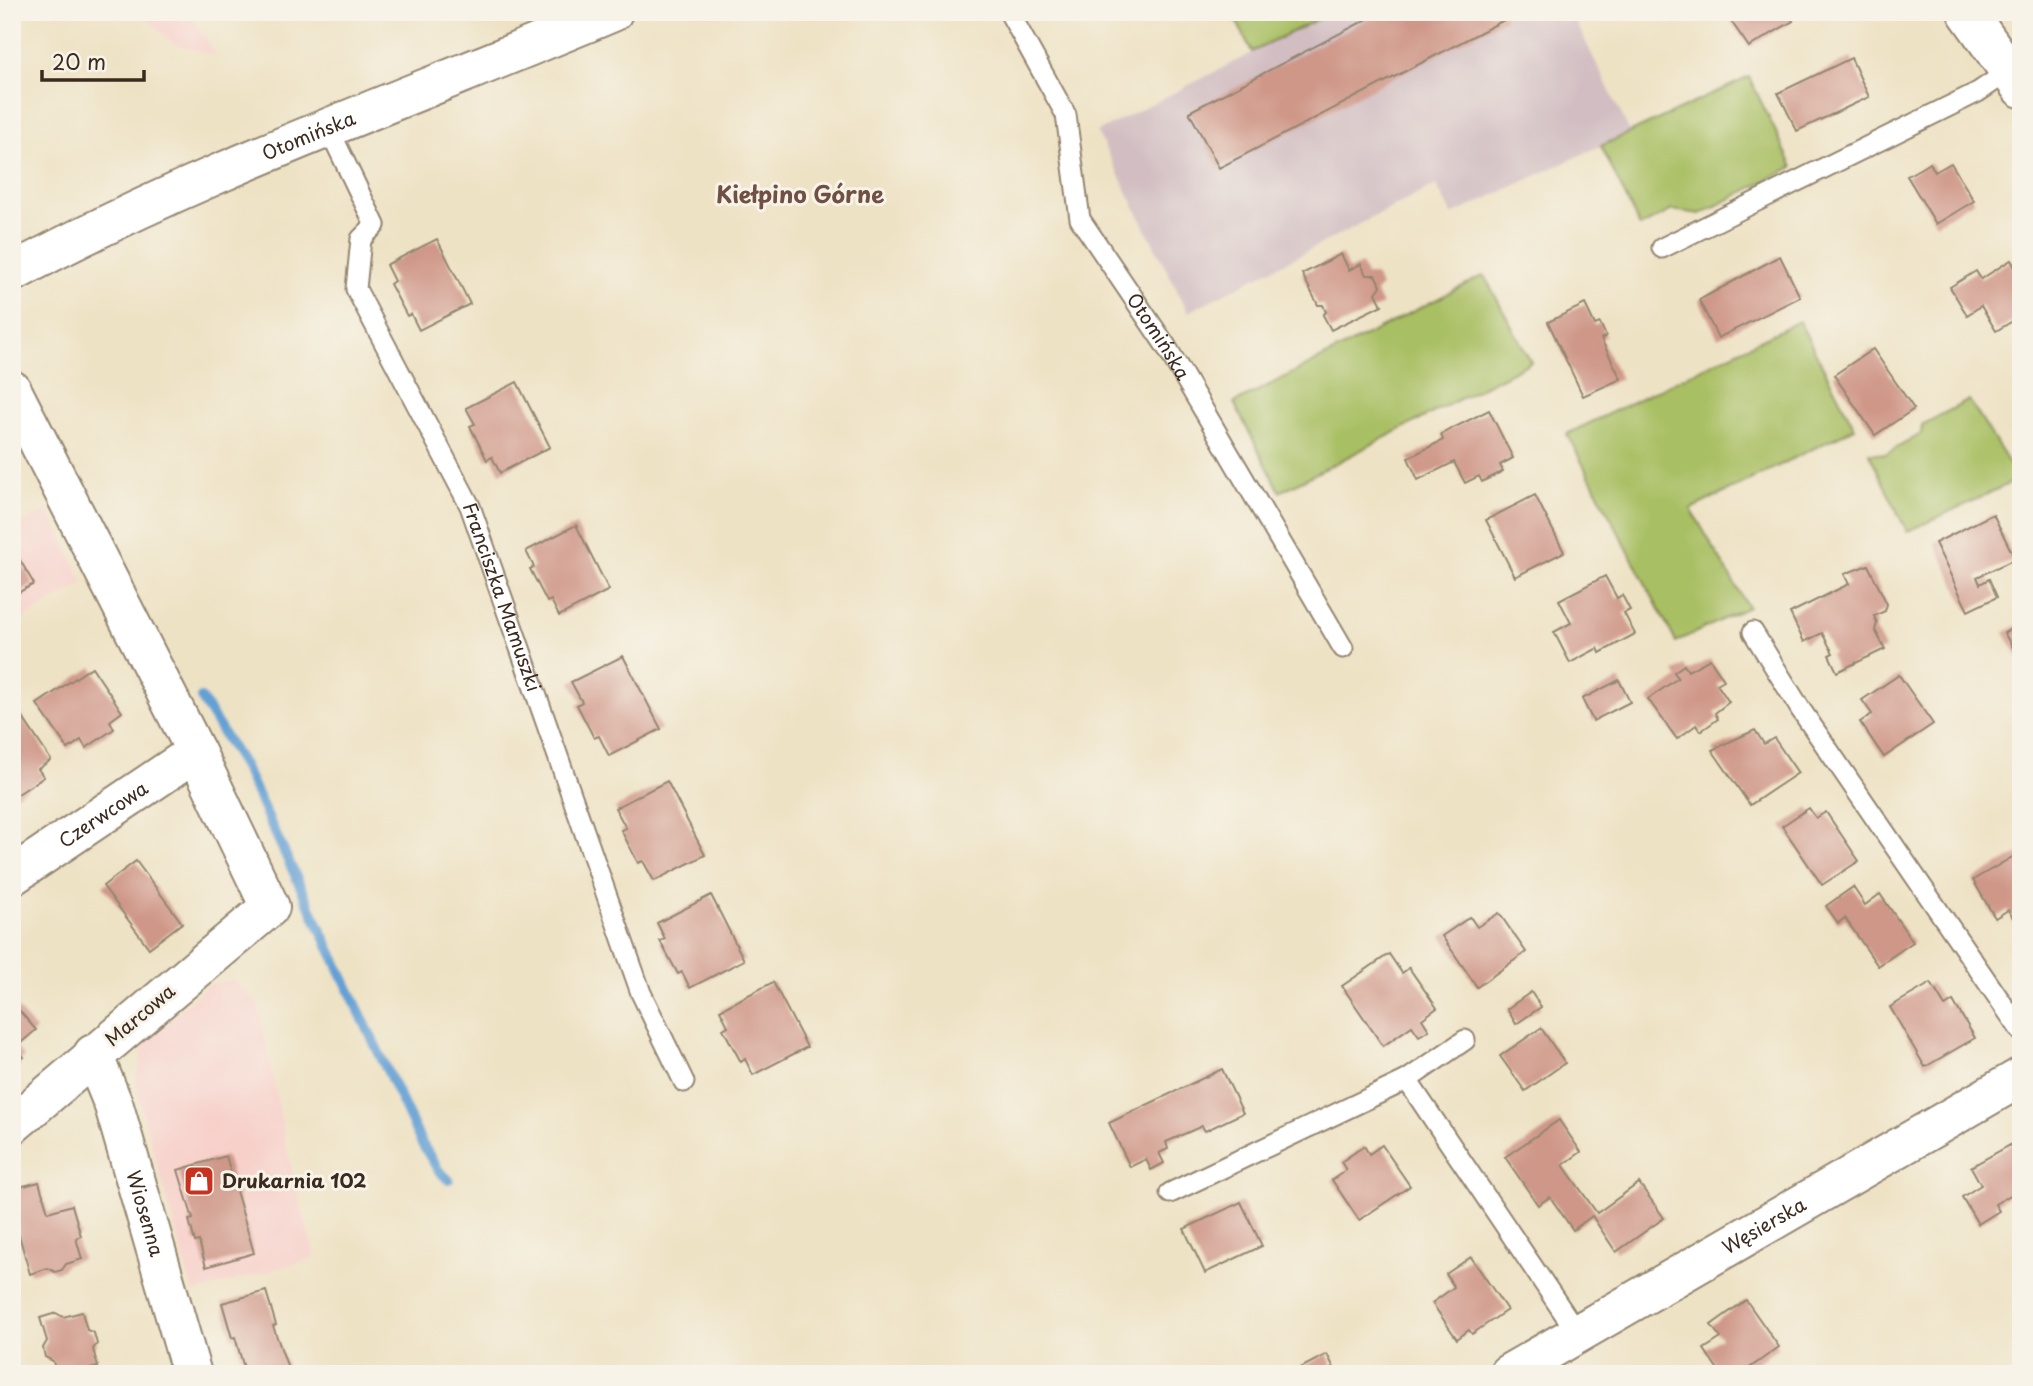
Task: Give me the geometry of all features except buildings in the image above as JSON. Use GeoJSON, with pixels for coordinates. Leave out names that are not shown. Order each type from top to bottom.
{"type":"FeatureCollection","features":[{"type":"Feature","properties":{"kind":"street","name":"Otomińska"},"geometry":{"type":"LineString","coordinates":[[12,273],[161,198],[613,12]]}},
{"type":"Feature","properties":{"kind":"street"},"geometry":{"type":"LineString","coordinates":[[1967,12],[2015,79]]}},
{"type":"Feature","properties":{"kind":"street"},"geometry":{"type":"LineString","coordinates":[[12,390],[196,752]]}},
{"type":"Feature","properties":{"kind":"street","name":"Czerwcowa"},"geometry":{"type":"LineString","coordinates":[[12,876],[196,752]]}},
{"type":"Feature","properties":{"kind":"street","name":"Marcowa"},"geometry":{"type":"LineString","coordinates":[[12,1125],[270,907],[196,752]]}},
{"type":"Feature","properties":{"kind":"street","name":"Wiosenna"},"geometry":{"type":"LineString","coordinates":[[93,1054],[114,1106],[192,1374]]}},
{"type":"Feature","properties":{"kind":"street","name":"Węsierska"},"geometry":{"type":"LineString","coordinates":[[1508,1374],[1576,1331],[2021,1077]]}},
{"type":"Feature","properties":{"kind":"lane","name":"Otomińska"},"geometry":{"type":"LineString","coordinates":[[1009,12],[1066,115],[1080,219],[1166,346],[1343,649]]}},
{"type":"Feature","properties":{"kind":"lane"},"geometry":{"type":"LineString","coordinates":[[1662,248],[1978,92],[2015,79]]}},
{"type":"Feature","properties":{"kind":"lane","name":"Franciszka Mamuszki"},"geometry":{"type":"LineString","coordinates":[[329,129],[375,225],[361,239],[356,289],[470,506],[641,993],[684,1082]]}},
{"type":"Feature","properties":{"kind":"lane"},"geometry":{"type":"LineString","coordinates":[[1754,632],[1801,710],[2021,1031]]}},
{"type":"Feature","properties":{"kind":"lane"},"geometry":{"type":"LineString","coordinates":[[1170,1193],[1407,1080],[1465,1040]]}},
{"type":"Feature","properties":{"kind":"lane"},"geometry":{"type":"LineString","coordinates":[[1407,1080],[1576,1331]]}},
{"type":"Feature","properties":{"kind":"shaded area"},"geometry":{"type":"Polygon","coordinates":[[[140,12],[189,12],[217,56],[174,44],[140,12]]]}},
{"type":"Feature","properties":{"kind":"shaded area"},"geometry":{"type":"Polygon","coordinates":[[[1332,12],[1571,12],[1630,132],[1452,215],[1436,185],[1188,312],[1097,132],[1332,12]]]}},
{"type":"Feature","properties":{"kind":"shaded area"},"geometry":{"type":"Polygon","coordinates":[[[48,511],[84,583],[12,625],[12,529],[48,511]]]}},
{"type":"Feature","properties":{"kind":"shaded area"},"geometry":{"type":"Polygon","coordinates":[[[232,980],[258,1002],[288,1154],[315,1258],[193,1293],[135,1084],[144,1045],[207,985],[232,980]]]}},
{"type":"Feature","properties":{"kind":"green space"},"geometry":{"type":"Polygon","coordinates":[[[1232,12],[1332,12],[1252,52],[1232,12]]]}},
{"type":"Feature","properties":{"kind":"green space"},"geometry":{"type":"Polygon","coordinates":[[[1749,77],[1793,167],[1700,214],[1672,210],[1640,227],[1601,146],[1749,77]]]}},
{"type":"Feature","properties":{"kind":"green space"},"geometry":{"type":"Polygon","coordinates":[[[1484,275],[1531,362],[1280,492],[1234,403],[1484,275]]]}},
{"type":"Feature","properties":{"kind":"green space"},"geometry":{"type":"Polygon","coordinates":[[[1799,321],[1855,428],[1691,509],[1748,607],[1676,642],[1567,434],[1799,321]]]}},
{"type":"Feature","properties":{"kind":"green space"},"geometry":{"type":"Polygon","coordinates":[[[1969,400],[2019,479],[1907,532],[1869,453],[1886,454],[1921,434],[1922,425],[1969,400]]]}},
{"type":"Feature","properties":{"kind":"waterway"},"geometry":{"type":"LineString","coordinates":[[201,698],[244,767],[421,1142],[439,1171],[449,1180]]}},
{"type":"Feature","properties":{"kind":"place","name":"Drukarnia 102"},"geometry":{"type":"Point","coordinates":[199,1181]}},
{"type":"Feature","properties":{"kind":"district","name":"Kiełpino Górne"},"geometry":{"type":"Point","coordinates":[800,195]}}]}
